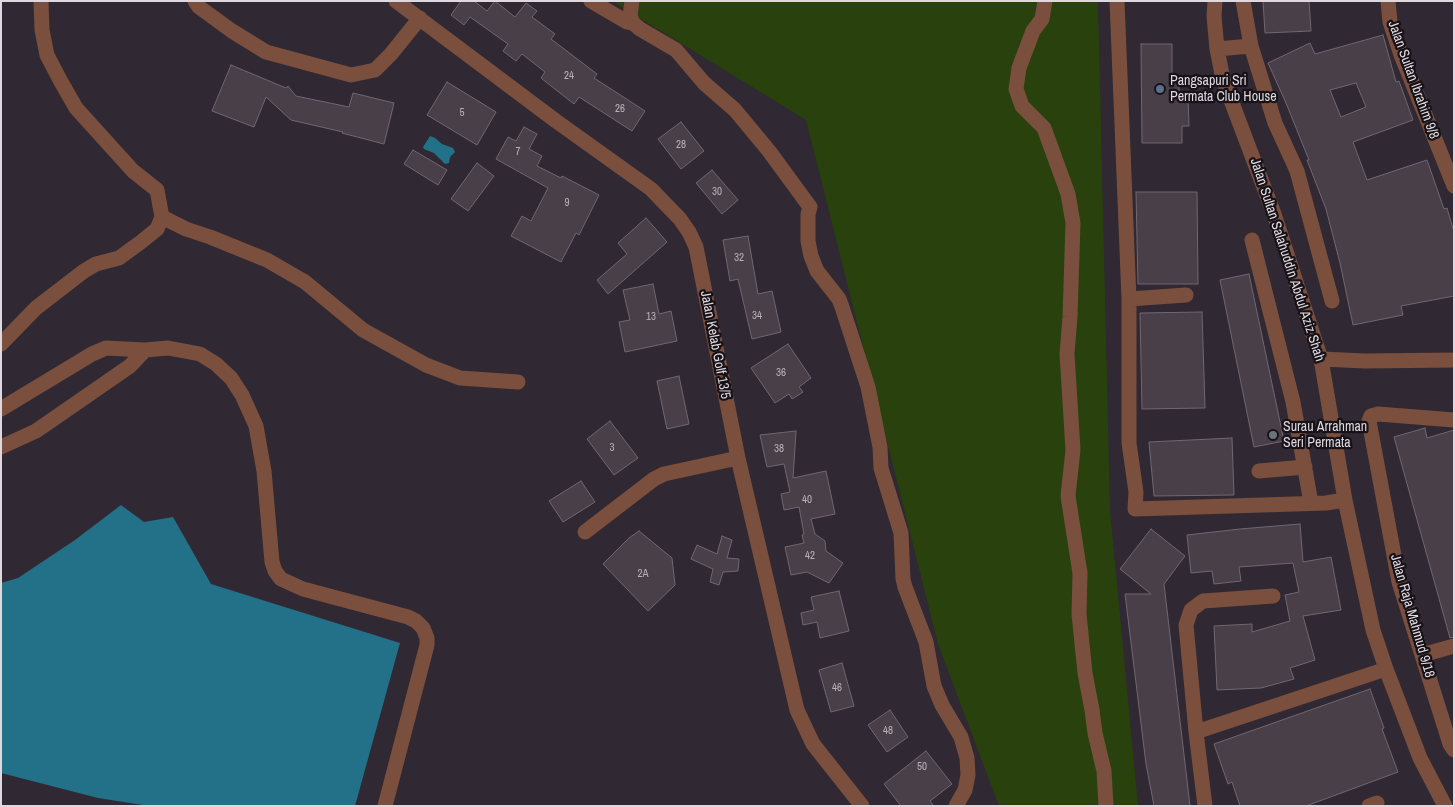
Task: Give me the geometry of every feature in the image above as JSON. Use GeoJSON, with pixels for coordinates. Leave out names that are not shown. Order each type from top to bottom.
{"type":"FeatureCollection","features":[{"type":"Feature","properties":{"kind":"street"},"geometry":{"type":"LineString","coordinates":[[1,344],[36,308],[84,270],[96,264],[119,258],[157,229],[162,216],[157,190],[133,171],[82,115],[60,80],[47,54],[42,30],[41,1]]}},
{"type":"Feature","properties":{"kind":"street"},"geometry":{"type":"LineString","coordinates":[[195,1],[232,31],[266,52],[351,75],[375,70],[391,54],[420,18]]}},
{"type":"Feature","properties":{"kind":"street","name":"Jalan Kelab Golf 13/5"},"geometry":{"type":"LineString","coordinates":[[396,1],[556,121],[651,189],[680,219],[689,232],[696,247],[738,458],[797,710],[813,744],[862,806]]}},
{"type":"Feature","properties":{"kind":"street"},"geometry":{"type":"LineString","coordinates":[[591,1],[627,22],[633,23]]}},
{"type":"Feature","properties":{"kind":"street"},"geometry":{"type":"LineString","coordinates":[[632,1],[630,16],[633,23],[676,50],[704,82],[735,110],[769,151],[810,207],[808,240],[811,256],[817,271],[842,307],[868,387],[880,447],[881,468],[900,533],[903,580],[926,642],[934,686],[942,705],[961,737],[967,758],[968,775],[965,790],[956,806]]}},
{"type":"Feature","properties":{"kind":"street"},"geometry":{"type":"LineString","coordinates":[[1045,1],[1042,18],[1033,31],[1019,68],[1016,89],[1022,106],[1044,128],[1068,194],[1073,223],[1067,363],[1073,450],[1068,496],[1080,573],[1079,614],[1085,673],[1095,733],[1104,771],[1106,806]]}},
{"type":"Feature","properties":{"kind":"street"},"geometry":{"type":"LineString","coordinates":[[1117,1],[1129,299],[1129,443],[1136,492],[1135,509],[1326,504],[1345,500]]}},
{"type":"Feature","properties":{"kind":"street","name":"Jalan Sultan Salahuddin Abdul Aziz Shah"},"geometry":{"type":"LineString","coordinates":[[1214,1],[1217,49],[1223,79],[1274,214],[1321,359],[1345,500],[1373,630],[1386,670],[1420,758],[1446,806]]}},
{"type":"Feature","properties":{"kind":"street"},"geometry":{"type":"LineString","coordinates":[[1243,1],[1251,46],[1275,123],[1297,171],[1332,301]]}},
{"type":"Feature","properties":{"kind":"street","name":"Jalan Sultan Ibrahim 9/8"},"geometry":{"type":"LineString","coordinates":[[1388,1],[1390,22],[1401,55],[1454,186]]}},
{"type":"Feature","properties":{"kind":"street"},"geometry":{"type":"LineString","coordinates":[[1217,49],[1251,46]]}},
{"type":"Feature","properties":{"kind":"street"},"geometry":{"type":"LineString","coordinates":[[162,216],[186,229],[268,260],[305,282],[363,330],[426,365],[460,378],[518,382]]}},
{"type":"Feature","properties":{"kind":"street"},"geometry":{"type":"LineString","coordinates":[[1252,240],[1294,402],[1311,503]]}},
{"type":"Feature","properties":{"kind":"street"},"geometry":{"type":"LineString","coordinates":[[1129,299],[1186,295]]}},
{"type":"Feature","properties":{"kind":"street"},"geometry":{"type":"LineString","coordinates":[[1,408],[92,354],[106,348],[145,350],[168,348],[200,354],[216,364],[231,378],[242,395],[256,426],[264,471],[272,562],[275,571],[281,579],[303,589],[408,616],[423,628],[427,638],[427,645],[385,806]]}},
{"type":"Feature","properties":{"kind":"street"},"geometry":{"type":"LineString","coordinates":[[1,447],[36,431],[130,366],[145,350]]}},
{"type":"Feature","properties":{"kind":"street"},"geometry":{"type":"LineString","coordinates":[[1321,359],[1365,361],[1454,360]]}},
{"type":"Feature","properties":{"kind":"street","name":"Jalan Raja Mahmud 9/18"},"geometry":{"type":"LineString","coordinates":[[1454,420],[1378,414],[1371,416],[1369,421],[1399,582],[1450,744],[1454,750]]}},
{"type":"Feature","properties":{"kind":"street"},"geometry":{"type":"LineString","coordinates":[[585,532],[654,478],[664,474],[738,458]]}},
{"type":"Feature","properties":{"kind":"street"},"geometry":{"type":"LineString","coordinates":[[1259,471],[1305,467]]}},
{"type":"Feature","properties":{"kind":"street"},"geometry":{"type":"LineString","coordinates":[[1205,806],[1186,625],[1191,610],[1203,601],[1273,596]]}},
{"type":"Feature","properties":{"kind":"street"},"geometry":{"type":"LineString","coordinates":[[1422,655],[1454,646]]}},
{"type":"Feature","properties":{"kind":"street"},"geometry":{"type":"LineString","coordinates":[[1196,732],[1386,670]]}},
{"type":"Feature","properties":{"kind":"green space"},"geometry":{"type":"Polygon","coordinates":[[[612,1],[1098,1],[1110,510],[1138,806],[999,806],[938,644],[806,120],[612,1]]]}},
{"type":"Feature","properties":{"kind":"water"},"geometry":{"type":"Polygon","coordinates":[[[430,136],[442,144],[453,148],[455,152],[450,157],[449,163],[445,164],[434,153],[424,149],[423,147],[430,136]]]}},
{"type":"Feature","properties":{"kind":"water"},"geometry":{"type":"Polygon","coordinates":[[[121,505],[144,522],[173,517],[211,584],[400,643],[355,806],[149,806],[98,798],[1,773],[1,583],[18,578],[75,540],[121,505]]]}},
{"type":"Feature","properties":{"kind":"building"},"geometry":{"type":"Polygon","coordinates":[[[461,1],[474,1],[487,11],[495,1],[515,17],[526,3],[537,11],[532,17],[555,34],[551,39],[597,74],[594,78],[645,111],[632,131],[579,97],[574,104],[541,78],[545,72],[522,54],[516,61],[503,51],[508,44],[470,17],[464,25],[451,15],[461,1]]]}},
{"type":"Feature","properties":{"kind":"building"},"geometry":{"type":"Polygon","coordinates":[[[1263,1],[1309,1],[1311,31],[1265,33],[1263,1]]]}},
{"type":"Feature","properties":{"kind":"building"},"geometry":{"type":"Polygon","coordinates":[[[1383,35],[1396,82],[1399,81],[1413,120],[1353,142],[1367,180],[1427,160],[1444,209],[1447,208],[1454,232],[1454,296],[1401,306],[1403,315],[1353,325],[1326,209],[1307,160],[1309,160],[1268,63],[1310,43],[1315,54],[1383,35]],[[1356,83],[1330,90],[1341,117],[1366,107],[1356,83]]]}},
{"type":"Feature","properties":{"kind":"building","name":"Pangsapuri Sri Permata Club House"},"geometry":{"type":"Polygon","coordinates":[[[1141,44],[1172,44],[1172,82],[1179,82],[1179,96],[1188,96],[1189,126],[1182,126],[1182,143],[1142,143],[1141,44]]]}},
{"type":"Feature","properties":{"kind":"building"},"geometry":{"type":"Polygon","coordinates":[[[231,65],[286,88],[288,86],[296,96],[349,107],[353,93],[394,103],[384,144],[291,120],[266,97],[254,127],[212,111],[231,65]]]}},
{"type":"Feature","properties":{"kind":"building"},"geometry":{"type":"Polygon","coordinates":[[[447,82],[496,112],[477,145],[427,115],[447,82]]]}},
{"type":"Feature","properties":{"kind":"building"},"geometry":{"type":"Polygon","coordinates":[[[681,122],[704,151],[681,169],[658,139],[681,122]]]}},
{"type":"Feature","properties":{"kind":"building"},"geometry":{"type":"Polygon","coordinates":[[[524,127],[537,134],[529,149],[542,156],[537,166],[561,178],[562,176],[599,195],[579,235],[576,233],[561,262],[511,236],[522,216],[531,221],[548,188],[496,159],[508,137],[516,141],[524,127]]]}},
{"type":"Feature","properties":{"kind":"building"},"geometry":{"type":"Polygon","coordinates":[[[413,150],[447,170],[438,185],[404,164],[413,150]]]}},
{"type":"Feature","properties":{"kind":"building"},"geometry":{"type":"Polygon","coordinates":[[[477,163],[494,176],[468,211],[451,199],[477,163]]]}},
{"type":"Feature","properties":{"kind":"building"},"geometry":{"type":"Polygon","coordinates":[[[712,170],[738,200],[722,214],[696,183],[712,170]]]}},
{"type":"Feature","properties":{"kind":"building"},"geometry":{"type":"Polygon","coordinates":[[[1136,192],[1197,192],[1198,284],[1138,284],[1136,192]]]}},
{"type":"Feature","properties":{"kind":"building"},"geometry":{"type":"Polygon","coordinates":[[[646,218],[667,242],[608,294],[597,280],[627,254],[618,243],[646,218]]]}},
{"type":"Feature","properties":{"kind":"building"},"geometry":{"type":"Polygon","coordinates":[[[748,236],[758,294],[772,291],[781,332],[752,339],[738,279],[730,281],[723,240],[748,236]]]}},
{"type":"Feature","properties":{"kind":"building"},"geometry":{"type":"Polygon","coordinates":[[[1249,274],[1284,441],[1254,447],[1220,280],[1249,274]]]}},
{"type":"Feature","properties":{"kind":"building"},"geometry":{"type":"Polygon","coordinates":[[[653,284],[659,314],[671,311],[677,341],[625,352],[619,322],[630,320],[623,290],[653,284]]]}},
{"type":"Feature","properties":{"kind":"building"},"geometry":{"type":"Polygon","coordinates":[[[1202,312],[1205,408],[1142,409],[1140,313],[1202,312]]]}},
{"type":"Feature","properties":{"kind":"building"},"geometry":{"type":"Polygon","coordinates":[[[788,344],[811,378],[799,387],[803,392],[792,399],[789,394],[775,403],[751,368],[788,344]]]}},
{"type":"Feature","properties":{"kind":"building"},"geometry":{"type":"Polygon","coordinates":[[[679,376],[689,424],[667,429],[657,381],[679,376]]]}},
{"type":"Feature","properties":{"kind":"building"},"geometry":{"type":"Polygon","coordinates":[[[610,421],[638,458],[614,475],[587,439],[610,421]]]}},
{"type":"Feature","properties":{"kind":"building"},"geometry":{"type":"Polygon","coordinates":[[[1425,428],[1427,438],[1454,430],[1454,637],[1450,638],[1394,437],[1425,428]]]}},
{"type":"Feature","properties":{"kind":"building"},"geometry":{"type":"Polygon","coordinates":[[[796,431],[793,478],[826,471],[835,514],[811,519],[815,534],[825,541],[826,551],[843,563],[829,583],[807,572],[791,575],[785,547],[804,543],[799,507],[784,510],[781,494],[790,492],[784,464],[767,467],[760,435],[796,431]]]}},
{"type":"Feature","properties":{"kind":"building"},"geometry":{"type":"Polygon","coordinates":[[[1232,438],[1234,495],[1154,496],[1149,442],[1232,438]]]}},
{"type":"Feature","properties":{"kind":"building"},"geometry":{"type":"Polygon","coordinates":[[[581,481],[595,502],[563,522],[549,501],[581,481]]]}},
{"type":"Feature","properties":{"kind":"building"},"geometry":{"type":"Polygon","coordinates":[[[1300,524],[1303,562],[1331,557],[1341,610],[1303,616],[1315,660],[1290,668],[1294,679],[1261,688],[1217,690],[1214,626],[1252,624],[1252,632],[1290,621],[1285,595],[1299,592],[1293,563],[1239,567],[1241,581],[1214,584],[1212,571],[1191,573],[1187,535],[1300,524]]]}},
{"type":"Feature","properties":{"kind":"building"},"geometry":{"type":"Polygon","coordinates":[[[1151,529],[1185,556],[1164,584],[1190,806],[1154,806],[1146,764],[1125,594],[1151,594],[1120,569],[1151,529]]]}},
{"type":"Feature","properties":{"kind":"building"},"geometry":{"type":"Polygon","coordinates":[[[639,531],[672,558],[675,585],[648,611],[603,564],[629,538],[639,531]]]}},
{"type":"Feature","properties":{"kind":"building"},"geometry":{"type":"Polygon","coordinates":[[[722,536],[732,540],[727,558],[739,559],[738,571],[723,572],[719,585],[710,582],[713,569],[691,559],[697,545],[717,554],[722,536]]]}},
{"type":"Feature","properties":{"kind":"building"},"geometry":{"type":"Polygon","coordinates":[[[839,591],[849,631],[820,638],[817,622],[803,625],[801,613],[814,610],[811,597],[839,591]]]}},
{"type":"Feature","properties":{"kind":"building"},"geometry":{"type":"Polygon","coordinates":[[[842,663],[854,706],[831,712],[819,670],[842,663]]]}},
{"type":"Feature","properties":{"kind":"building"},"geometry":{"type":"Polygon","coordinates":[[[1370,689],[1398,772],[1306,806],[1240,806],[1232,782],[1228,784],[1214,744],[1370,689]]]}},
{"type":"Feature","properties":{"kind":"building"},"geometry":{"type":"Polygon","coordinates":[[[890,710],[908,737],[887,752],[868,725],[890,710]]]}},
{"type":"Feature","properties":{"kind":"building"},"geometry":{"type":"Polygon","coordinates":[[[926,751],[952,784],[930,801],[934,806],[901,806],[884,784],[926,751]]]}},
{"type":"Feature","properties":{"kind":"place","name":"Pangsapuri Sri Permata Club House"},"geometry":{"type":"Point","coordinates":[1160,89]}},
{"type":"Feature","properties":{"kind":"place","name":"Surau Arrahman Seri Permata"},"geometry":{"type":"Point","coordinates":[1273,435]}}]}
